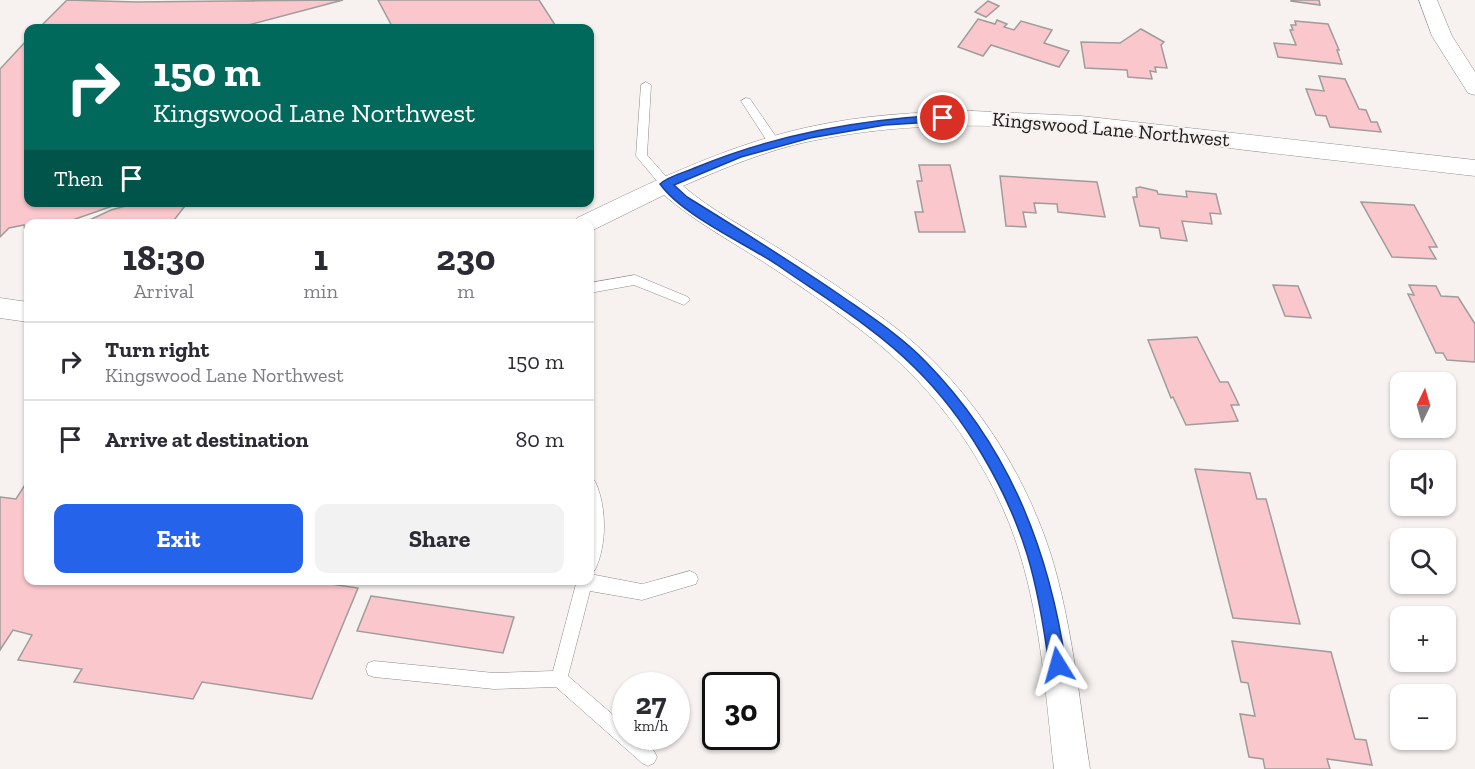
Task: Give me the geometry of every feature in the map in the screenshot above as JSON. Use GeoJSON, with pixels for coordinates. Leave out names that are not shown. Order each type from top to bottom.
{"type":"FeatureCollection","features":[{"type":"Feature","properties":{"kind":"street"},"geometry":{"type":"LineString","coordinates":[[1428,0],[1442,36],[1475,88]]}},
{"type":"Feature","properties":{"kind":"street","name":"Kingswood Lane Northwest"},"geometry":{"type":"LineString","coordinates":[[594,220],[666,184],[738,155],[810,134],[885,122],[963,117],[1021,118],[1135,128],[1475,168]]}},
{"type":"Feature","properties":{"kind":"street"},"geometry":{"type":"LineString","coordinates":[[666,184],[683,200],[777,259],[879,329],[920,364],[957,406],[1001,475],[1035,553],[1052,624],[1072,769]]}},
{"type":"Feature","properties":{"kind":"street"},"geometry":{"type":"LineString","coordinates":[[0,308],[24,311]]}},
{"type":"Feature","properties":{"kind":"lane"},"geometry":{"type":"LineString","coordinates":[[646,85],[641,156],[666,184]]}},
{"type":"Feature","properties":{"kind":"lane"},"geometry":{"type":"LineString","coordinates":[[746,101],[775,144]]}},
{"type":"Feature","properties":{"kind":"lane"},"geometry":{"type":"LineString","coordinates":[[594,287],[635,280],[684,300]]}},
{"type":"Feature","properties":{"kind":"lane"},"geometry":{"type":"LineString","coordinates":[[594,505],[596,514],[594,531]]}},
{"type":"Feature","properties":{"kind":"lane"},"geometry":{"type":"LineString","coordinates":[[594,583],[642,592],[690,579]]}},
{"type":"Feature","properties":{"kind":"lane"},"geometry":{"type":"LineString","coordinates":[[559,679],[584,585]]}},
{"type":"Feature","properties":{"kind":"lane"},"geometry":{"type":"LineString","coordinates":[[374,669],[494,681],[559,679],[648,757]]}},
{"type":"Feature","properties":{"kind":"building"},"geometry":{"type":"Polygon","coordinates":[[[67,0],[136,2],[343,0],[252,24],[43,24],[67,0]]]}},
{"type":"Feature","properties":{"kind":"building"},"geometry":{"type":"Polygon","coordinates":[[[378,0],[539,0],[554,24],[391,24],[378,0]]]}},
{"type":"Feature","properties":{"kind":"building"},"geometry":{"type":"Polygon","coordinates":[[[1319,0],[1320,5],[1291,1],[1319,0]]]}},
{"type":"Feature","properties":{"kind":"building"},"geometry":{"type":"Polygon","coordinates":[[[988,1],[999,6],[986,17],[975,12],[988,1]]]}},
{"type":"Feature","properties":{"kind":"building"},"geometry":{"type":"Polygon","coordinates":[[[978,19],[995,24],[997,20],[1007,24],[1004,27],[1014,30],[1021,21],[1052,30],[1044,43],[1069,51],[1059,67],[991,45],[983,56],[958,47],[978,19]]]}},
{"type":"Feature","properties":{"kind":"building"},"geometry":{"type":"Polygon","coordinates":[[[1295,21],[1328,24],[1342,64],[1278,57],[1274,43],[1296,45],[1290,30],[1293,30],[1291,25],[1296,25],[1295,21]]]}},
{"type":"Feature","properties":{"kind":"building"},"geometry":{"type":"Polygon","coordinates":[[[1141,29],[1164,42],[1161,45],[1167,68],[1155,67],[1156,72],[1150,71],[1152,79],[1128,77],[1127,70],[1085,68],[1081,42],[1120,43],[1141,29]]]}},
{"type":"Feature","properties":{"kind":"building"},"geometry":{"type":"Polygon","coordinates":[[[24,43],[24,207],[110,207],[75,219],[24,219],[24,225],[9,228],[0,237],[0,69],[24,43]]]}},
{"type":"Feature","properties":{"kind":"building"},"geometry":{"type":"Polygon","coordinates":[[[1319,76],[1345,79],[1359,109],[1366,110],[1371,122],[1377,122],[1381,132],[1330,127],[1326,116],[1316,115],[1306,89],[1324,91],[1319,76]]]}},
{"type":"Feature","properties":{"kind":"building"},"geometry":{"type":"Polygon","coordinates":[[[919,165],[950,165],[965,232],[919,232],[915,212],[923,212],[917,181],[922,181],[919,165]]]}},
{"type":"Feature","properties":{"kind":"building"},"geometry":{"type":"Polygon","coordinates":[[[1000,176],[1097,182],[1105,217],[1058,212],[1057,204],[1034,203],[1036,213],[1023,212],[1026,227],[1006,226],[1000,176]]]}},
{"type":"Feature","properties":{"kind":"building"},"geometry":{"type":"Polygon","coordinates":[[[1136,188],[1157,191],[1158,194],[1187,197],[1186,191],[1216,194],[1221,214],[1210,213],[1212,224],[1182,221],[1187,241],[1161,238],[1159,228],[1140,226],[1133,197],[1137,197],[1136,188]]]}},
{"type":"Feature","properties":{"kind":"building"},"geometry":{"type":"Polygon","coordinates":[[[1361,202],[1414,205],[1437,247],[1429,247],[1436,259],[1392,257],[1361,202]]]}},
{"type":"Feature","properties":{"kind":"building"},"geometry":{"type":"Polygon","coordinates":[[[122,207],[184,207],[175,219],[92,219],[122,207]]]}},
{"type":"Feature","properties":{"kind":"building"},"geometry":{"type":"Polygon","coordinates":[[[1273,285],[1298,286],[1311,318],[1285,316],[1273,285]]]}},
{"type":"Feature","properties":{"kind":"building"},"geometry":{"type":"Polygon","coordinates":[[[1409,285],[1436,286],[1441,296],[1458,297],[1475,324],[1475,362],[1447,360],[1443,353],[1436,353],[1408,294],[1414,295],[1409,285]]]}},
{"type":"Feature","properties":{"kind":"building"},"geometry":{"type":"Polygon","coordinates":[[[1197,337],[1220,382],[1228,382],[1239,405],[1231,405],[1238,421],[1186,425],[1173,397],[1171,398],[1148,340],[1197,337]]]}},
{"type":"Feature","properties":{"kind":"building"},"geometry":{"type":"Polygon","coordinates":[[[1195,469],[1250,473],[1257,499],[1266,499],[1300,624],[1233,618],[1195,469]]]}},
{"type":"Feature","properties":{"kind":"building"},"geometry":{"type":"Polygon","coordinates":[[[24,486],[24,585],[338,585],[358,588],[312,699],[202,682],[193,699],[74,682],[82,669],[18,660],[32,635],[13,630],[0,650],[0,497],[16,499],[24,486]]]}},
{"type":"Feature","properties":{"kind":"building"},"geometry":{"type":"Polygon","coordinates":[[[371,596],[514,617],[503,653],[357,631],[371,596]]]}},
{"type":"Feature","properties":{"kind":"building"},"geometry":{"type":"Polygon","coordinates":[[[1232,641],[1331,652],[1355,739],[1366,740],[1372,765],[1327,759],[1330,769],[1265,769],[1263,759],[1249,757],[1240,714],[1255,716],[1248,683],[1241,682],[1232,641]]]}},
{"type":"Feature","properties":{"kind":"route"},"geometry":{"type":"LineString","coordinates":[[943,118],[885,122],[810,134],[738,155],[666,184],[683,200],[777,259],[879,329],[920,364],[957,406],[1001,475],[1035,553],[1052,624],[1058,665]]}}]}
